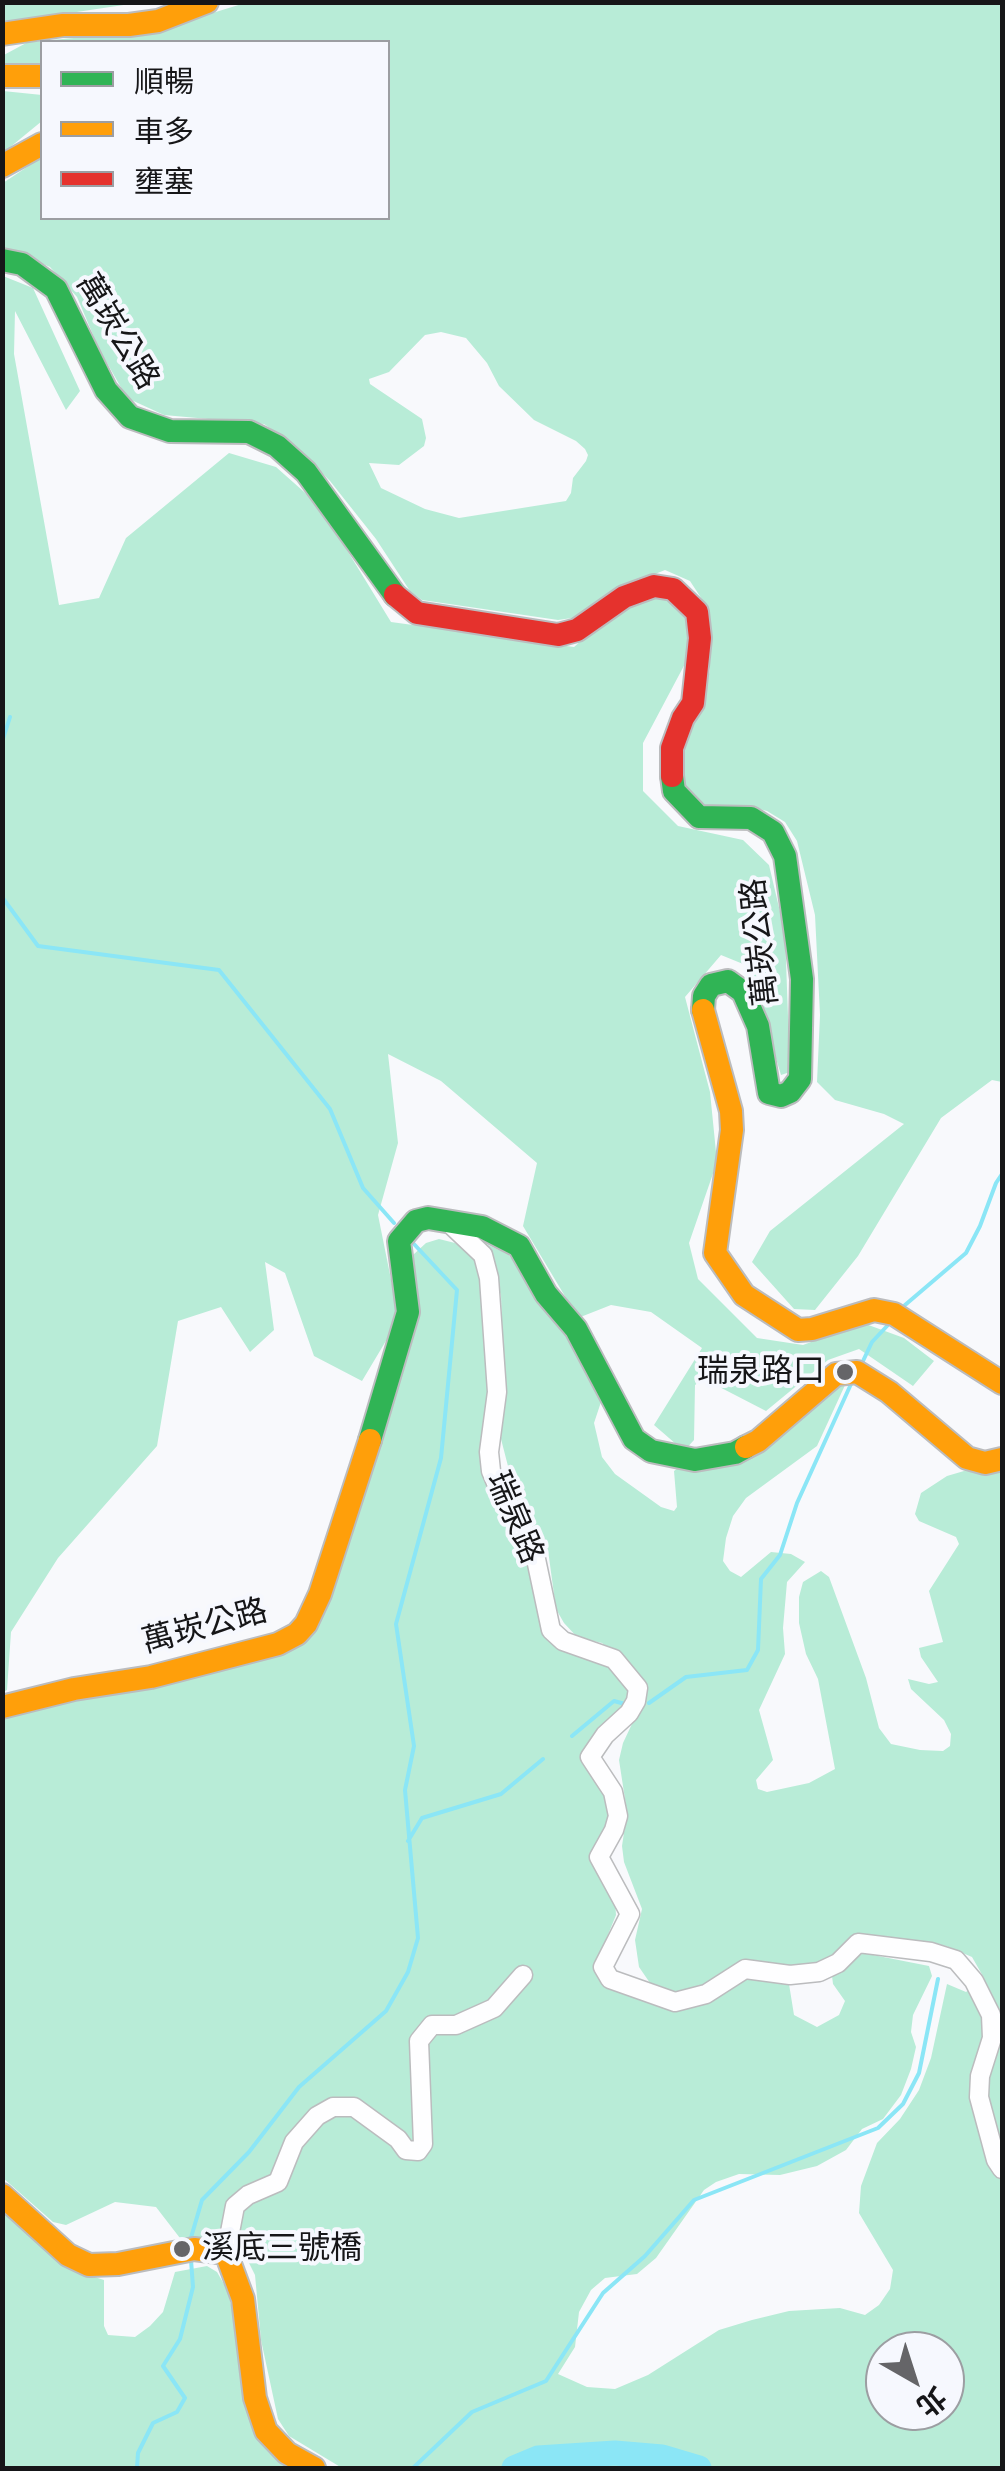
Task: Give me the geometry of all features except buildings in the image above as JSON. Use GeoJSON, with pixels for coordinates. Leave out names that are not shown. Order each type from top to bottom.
{"type":"FeatureCollection","features":[{"type":"Feature","properties":{"kind":"street"},"geometry":{"type":"LineString","coordinates":[[2,34],[63,24],[129,25],[158,20],[207,2]]}},
{"type":"Feature","properties":{"kind":"street"},"geometry":{"type":"LineString","coordinates":[[2,76],[40,76]]}},
{"type":"Feature","properties":{"kind":"street"},"geometry":{"type":"LineString","coordinates":[[2,166],[40,145]]}},
{"type":"Feature","properties":{"kind":"street","name":"萬崁公路"},"geometry":{"type":"LineString","coordinates":[[2,260],[22,264],[56,289],[106,390],[130,417],[170,431],[249,432],[278,446],[306,472],[390,589],[416,613],[558,636],[578,630],[624,596],[654,586],[673,589],[688,601],[697,612],[700,638],[693,703],[672,748],[674,791],[699,818],[752,818],[773,832],[785,856],[802,979],[800,1079],[790,1092],[781,1096],[770,1092],[758,1026],[743,992],[728,981],[720,981],[711,985],[704,996],[702,1006],[732,1130],[715,1253],[744,1295],[784,1324],[812,1330],[874,1310],[894,1314],[1002,1384]]}},
{"type":"Feature","properties":{"kind":"street"},"geometry":{"type":"LineString","coordinates":[[446,1220],[482,1227],[518,1246],[546,1294],[576,1329],[623,1422],[634,1439],[651,1452],[695,1460],[735,1453],[758,1441],[814,1390],[846,1372],[857,1372],[889,1392],[967,1458],[984,1464],[1002,1459]]}},
{"type":"Feature","properties":{"kind":"street","name":"萬崁公路"},"geometry":{"type":"LineString","coordinates":[[2,1707],[74,1689],[151,1677],[278,1644],[297,1634],[320,1594],[408,1312],[400,1241],[416,1221],[446,1220]]}},
{"type":"Feature","properties":{"kind":"street","name":"瑞泉路"},"geometry":{"type":"LineString","coordinates":[[446,1220],[483,1254],[489,1278],[497,1392],[489,1452],[491,1471],[533,1546],[551,1630],[563,1640],[614,1659],[638,1688],[629,1714],[590,1757],[614,1792],[618,1816],[599,1857],[630,1914],[603,1968],[610,1980],[675,2002],[706,1994],[745,1969],[790,1975],[819,1972],[838,1962],[858,1942],[931,1952],[956,1960],[974,1981],[991,2015],[992,2038],[980,2076],[979,2097],[1002,2169]]}},
{"type":"Feature","properties":{"kind":"street"},"geometry":{"type":"LineString","coordinates":[[314,2468],[288,2453],[266,2431],[255,2398],[244,2299],[226,2253],[235,2206],[278,2182],[294,2142],[317,2116],[334,2106],[354,2108],[398,2139],[406,2150],[418,2151],[424,2144],[419,2040],[432,2025],[456,2024],[494,2008],[523,1975]]}},
{"type":"Feature","properties":{"kind":"street"},"geometry":{"type":"LineString","coordinates":[[2,2195],[68,2254],[88,2264],[118,2264],[188,2250],[226,2253]]}},
{"type":"Feature","properties":{"kind":"green space"},"geometry":{"type":"Polygon","coordinates":[[[3,3],[137,3],[3,23],[3,3]]]}},
{"type":"Feature","properties":{"kind":"green space"},"geometry":{"type":"Polygon","coordinates":[[[245,3],[1002,3],[1002,1082],[992,1080],[941,1118],[858,1256],[815,1310],[794,1309],[752,1262],[770,1231],[904,1124],[835,1100],[817,1082],[820,1015],[815,915],[797,841],[785,822],[767,811],[744,805],[710,810],[687,789],[680,767],[710,670],[707,607],[690,581],[665,570],[611,592],[579,617],[558,620],[422,600],[410,591],[376,539],[330,481],[294,445],[264,424],[164,415],[127,398],[99,349],[77,297],[50,267],[3,247],[3,183],[40,158],[40,220],[390,220],[390,40],[51,40],[154,31],[245,3]],[[441,332],[425,335],[389,372],[369,379],[370,384],[422,419],[426,438],[424,446],[399,465],[369,463],[381,488],[425,509],[459,518],[566,501],[573,478],[586,461],[585,449],[534,420],[499,386],[487,363],[466,338],[441,332]]]}},
{"type":"Feature","properties":{"kind":"green space"},"geometry":{"type":"Polygon","coordinates":[[[40,41],[40,69],[3,70],[2,56],[28,42],[40,41]]]}},
{"type":"Feature","properties":{"kind":"green space"},"geometry":{"type":"Polygon","coordinates":[[[3,91],[40,95],[40,123],[3,153],[3,91]]]}},
{"type":"Feature","properties":{"kind":"green space"},"geometry":{"type":"Polygon","coordinates":[[[3,276],[33,288],[80,391],[66,410],[15,311],[14,354],[59,605],[99,598],[126,538],[229,453],[276,467],[320,506],[391,622],[574,647],[643,587],[668,591],[692,626],[687,660],[643,743],[643,791],[678,826],[743,840],[769,865],[785,933],[790,1072],[781,1075],[748,966],[721,955],[685,997],[710,1092],[717,1162],[689,1243],[698,1279],[757,1338],[803,1345],[863,1323],[904,1338],[934,1361],[913,1386],[859,1349],[828,1360],[766,1411],[704,1379],[695,1385],[694,1440],[684,1451],[654,1425],[702,1348],[651,1312],[611,1305],[578,1318],[523,1226],[537,1163],[441,1081],[388,1054],[398,1143],[378,1215],[399,1319],[362,1381],[314,1356],[285,1273],[265,1262],[274,1330],[250,1352],[221,1307],[178,1321],[157,1446],[58,1558],[11,1632],[7,1690],[3,1692],[3,276]]]}},
{"type":"Feature","properties":{"kind":"green space"},"geometry":{"type":"Polygon","coordinates":[[[439,1239],[455,1243],[469,1253],[482,1272],[490,1385],[483,1467],[487,1485],[527,1555],[544,1626],[554,1643],[611,1664],[631,1689],[626,1708],[611,1721],[586,1757],[608,1799],[609,1818],[593,1856],[615,1900],[616,1915],[597,1962],[602,1980],[608,1988],[676,2009],[706,2000],[747,1974],[786,1980],[794,2015],[817,2027],[839,2015],[845,2001],[832,1976],[863,1953],[929,1966],[932,1976],[913,2015],[911,2032],[916,2047],[911,2069],[901,2095],[883,2119],[862,2129],[846,2150],[817,2166],[780,2175],[739,2174],[716,2182],[704,2190],[656,2258],[637,2274],[605,2278],[591,2290],[579,2312],[575,2347],[558,2374],[587,2387],[615,2389],[648,2375],[719,2330],[752,2320],[789,2311],[840,2308],[865,2315],[879,2305],[890,2289],[893,2270],[859,2213],[861,2186],[877,2143],[900,2119],[919,2090],[931,2058],[947,1984],[966,1992],[984,1978],[972,1957],[946,1946],[859,1936],[837,1955],[810,1965],[790,1968],[740,1964],[713,1984],[678,1994],[650,1983],[639,1967],[635,1940],[642,1909],[624,1862],[627,1812],[619,1760],[647,1692],[637,1672],[625,1661],[602,1643],[577,1637],[564,1623],[556,1609],[548,1550],[517,1501],[501,1439],[501,1296],[486,1244],[508,1254],[573,1333],[604,1393],[594,1423],[602,1457],[615,1474],[661,1507],[674,1511],[677,1507],[674,1471],[682,1465],[713,1467],[754,1451],[838,1378],[846,1383],[817,1446],[746,1498],[733,1516],[726,1538],[723,1561],[741,1577],[771,1552],[791,1554],[805,1562],[787,1582],[785,1654],[759,1710],[773,1760],[756,1780],[758,1789],[767,1792],[809,1783],[835,1769],[818,1679],[806,1654],[799,1623],[803,1582],[821,1571],[829,1577],[866,1678],[879,1728],[891,1744],[943,1751],[950,1746],[951,1734],[944,1720],[911,1689],[908,1679],[938,1682],[919,1648],[943,1642],[929,1591],[959,1544],[956,1537],[919,1521],[915,1514],[921,1493],[947,1476],[964,1471],[1002,1472],[1002,2468],[342,2468],[289,2436],[278,2419],[261,2340],[255,2275],[239,2243],[220,2237],[183,2242],[156,2207],[115,2202],[66,2225],[53,2222],[3,2178],[3,1716],[74,1696],[144,1685],[262,1656],[287,1648],[311,1631],[330,1588],[413,1325],[416,1304],[409,1264],[426,1243],[439,1239]]]}},
{"type":"Feature","properties":{"kind":"green space"},"geometry":{"type":"Polygon","coordinates":[[[2,2212],[85,2274],[104,2280],[104,2326],[108,2335],[135,2337],[150,2326],[163,2312],[175,2272],[207,2266],[217,2272],[228,2291],[251,2400],[298,2468],[3,2468],[2,2212]]]}},
{"type":"Feature","properties":{"kind":"waterway"},"geometry":{"type":"LineString","coordinates":[[2,742],[10,717]]}},
{"type":"Feature","properties":{"kind":"waterway"},"geometry":{"type":"LineString","coordinates":[[2,897],[38,946],[219,970],[330,1109],[363,1188],[394,1223]]}},
{"type":"Feature","properties":{"kind":"waterway"},"geometry":{"type":"LineString","coordinates":[[905,1305],[966,1253],[1002,1174]]}},
{"type":"Feature","properties":{"kind":"waterway"},"geometry":{"type":"LineString","coordinates":[[190,2241],[202,2200],[249,2152],[299,2087],[386,2011],[408,1972],[418,1938],[405,1790],[414,1746],[396,1624],[441,1458],[457,1290],[413,1243]]}},
{"type":"Feature","properties":{"kind":"waterway"},"geometry":{"type":"LineString","coordinates":[[863,1361],[872,1342],[888,1325]]}},
{"type":"Feature","properties":{"kind":"waterway"},"geometry":{"type":"LineString","coordinates":[[649,1703],[686,1677],[747,1670],[758,1650],[761,1579],[780,1555],[797,1503],[851,1384]]}},
{"type":"Feature","properties":{"kind":"waterway"},"geometry":{"type":"LineString","coordinates":[[572,1736],[614,1701],[625,1704]]}},
{"type":"Feature","properties":{"kind":"waterway"},"geometry":{"type":"LineString","coordinates":[[408,1841],[422,1818],[501,1794],[543,1759]]}},
{"type":"Feature","properties":{"kind":"waterway"},"geometry":{"type":"LineString","coordinates":[[413,2468],[472,2412],[546,2381],[603,2293],[645,2256],[694,2200],[878,2128],[903,2104],[919,2073],[938,1979]]}},
{"type":"Feature","properties":{"kind":"waterway"},"geometry":{"type":"LineString","coordinates":[[137,2468],[138,2453],[153,2423],[177,2412],[185,2398],[163,2366],[180,2339],[193,2287],[191,2260]]}},
{"type":"Feature","properties":{"kind":"waterway"},"geometry":{"type":"LineString","coordinates":[[514,2468],[538,2458],[615,2453],[662,2457],[699,2468]]}},
{"type":"Feature","properties":{"kind":"traffic: fast"},"geometry":{"type":"LineString","coordinates":[[2,260],[22,264],[56,289],[106,390],[130,417],[170,431],[249,432],[277,446],[306,472],[395,595]]}},
{"type":"Feature","properties":{"kind":"traffic: fast"},"geometry":{"type":"LineString","coordinates":[[672,776],[674,791],[699,817],[751,818],[773,832],[785,856],[802,979],[800,1079],[790,1092],[781,1096],[769,1093],[758,1026],[743,992],[728,981],[711,985],[704,996],[703,1010]]}},
{"type":"Feature","properties":{"kind":"traffic: fast"},"geometry":{"type":"LineString","coordinates":[[370,1440],[408,1312],[399,1241],[416,1221],[428,1218],[482,1227],[519,1246],[546,1294],[576,1329],[634,1439],[651,1451],[695,1460],[735,1453],[746,1447]]}},
{"type":"Feature","properties":{"kind":"traffic: slow"},"geometry":{"type":"LineString","coordinates":[[2,34],[63,25],[158,21],[207,2]]}},
{"type":"Feature","properties":{"kind":"traffic: slow"},"geometry":{"type":"LineString","coordinates":[[2,76],[40,76]]}},
{"type":"Feature","properties":{"kind":"traffic: slow"},"geometry":{"type":"LineString","coordinates":[[2,166],[40,145]]}},
{"type":"Feature","properties":{"kind":"traffic: slow"},"geometry":{"type":"LineString","coordinates":[[703,1010],[731,1111],[732,1130],[715,1253],[744,1295],[798,1330],[874,1310],[894,1314],[1002,1383]]}},
{"type":"Feature","properties":{"kind":"traffic: slow"},"geometry":{"type":"LineString","coordinates":[[746,1447],[836,1374],[857,1372],[889,1392],[967,1458],[985,1463],[1002,1459]]}},
{"type":"Feature","properties":{"kind":"traffic: slow"},"geometry":{"type":"LineString","coordinates":[[2,1707],[74,1689],[151,1677],[278,1644],[297,1634],[320,1594],[370,1440]]}},
{"type":"Feature","properties":{"kind":"traffic: slow"},"geometry":{"type":"LineString","coordinates":[[2,2195],[68,2255],[89,2265],[118,2264],[194,2249],[226,2253],[243,2299],[255,2398],[266,2431],[287,2453],[314,2468]]}},
{"type":"Feature","properties":{"kind":"traffic: jam"},"geometry":{"type":"LineString","coordinates":[[395,595],[417,613],[558,635],[577,630],[624,597],[654,586],[673,589],[697,612],[700,638],[693,703],[672,748],[672,776]]}},
{"type":"Feature","properties":{"kind":"place","name":"瑞泉路口"},"geometry":{"type":"Point","coordinates":[845,1372]}},
{"type":"Feature","properties":{"kind":"place","name":"溪底三號橋"},"geometry":{"type":"Point","coordinates":[182,2249]}}]}
